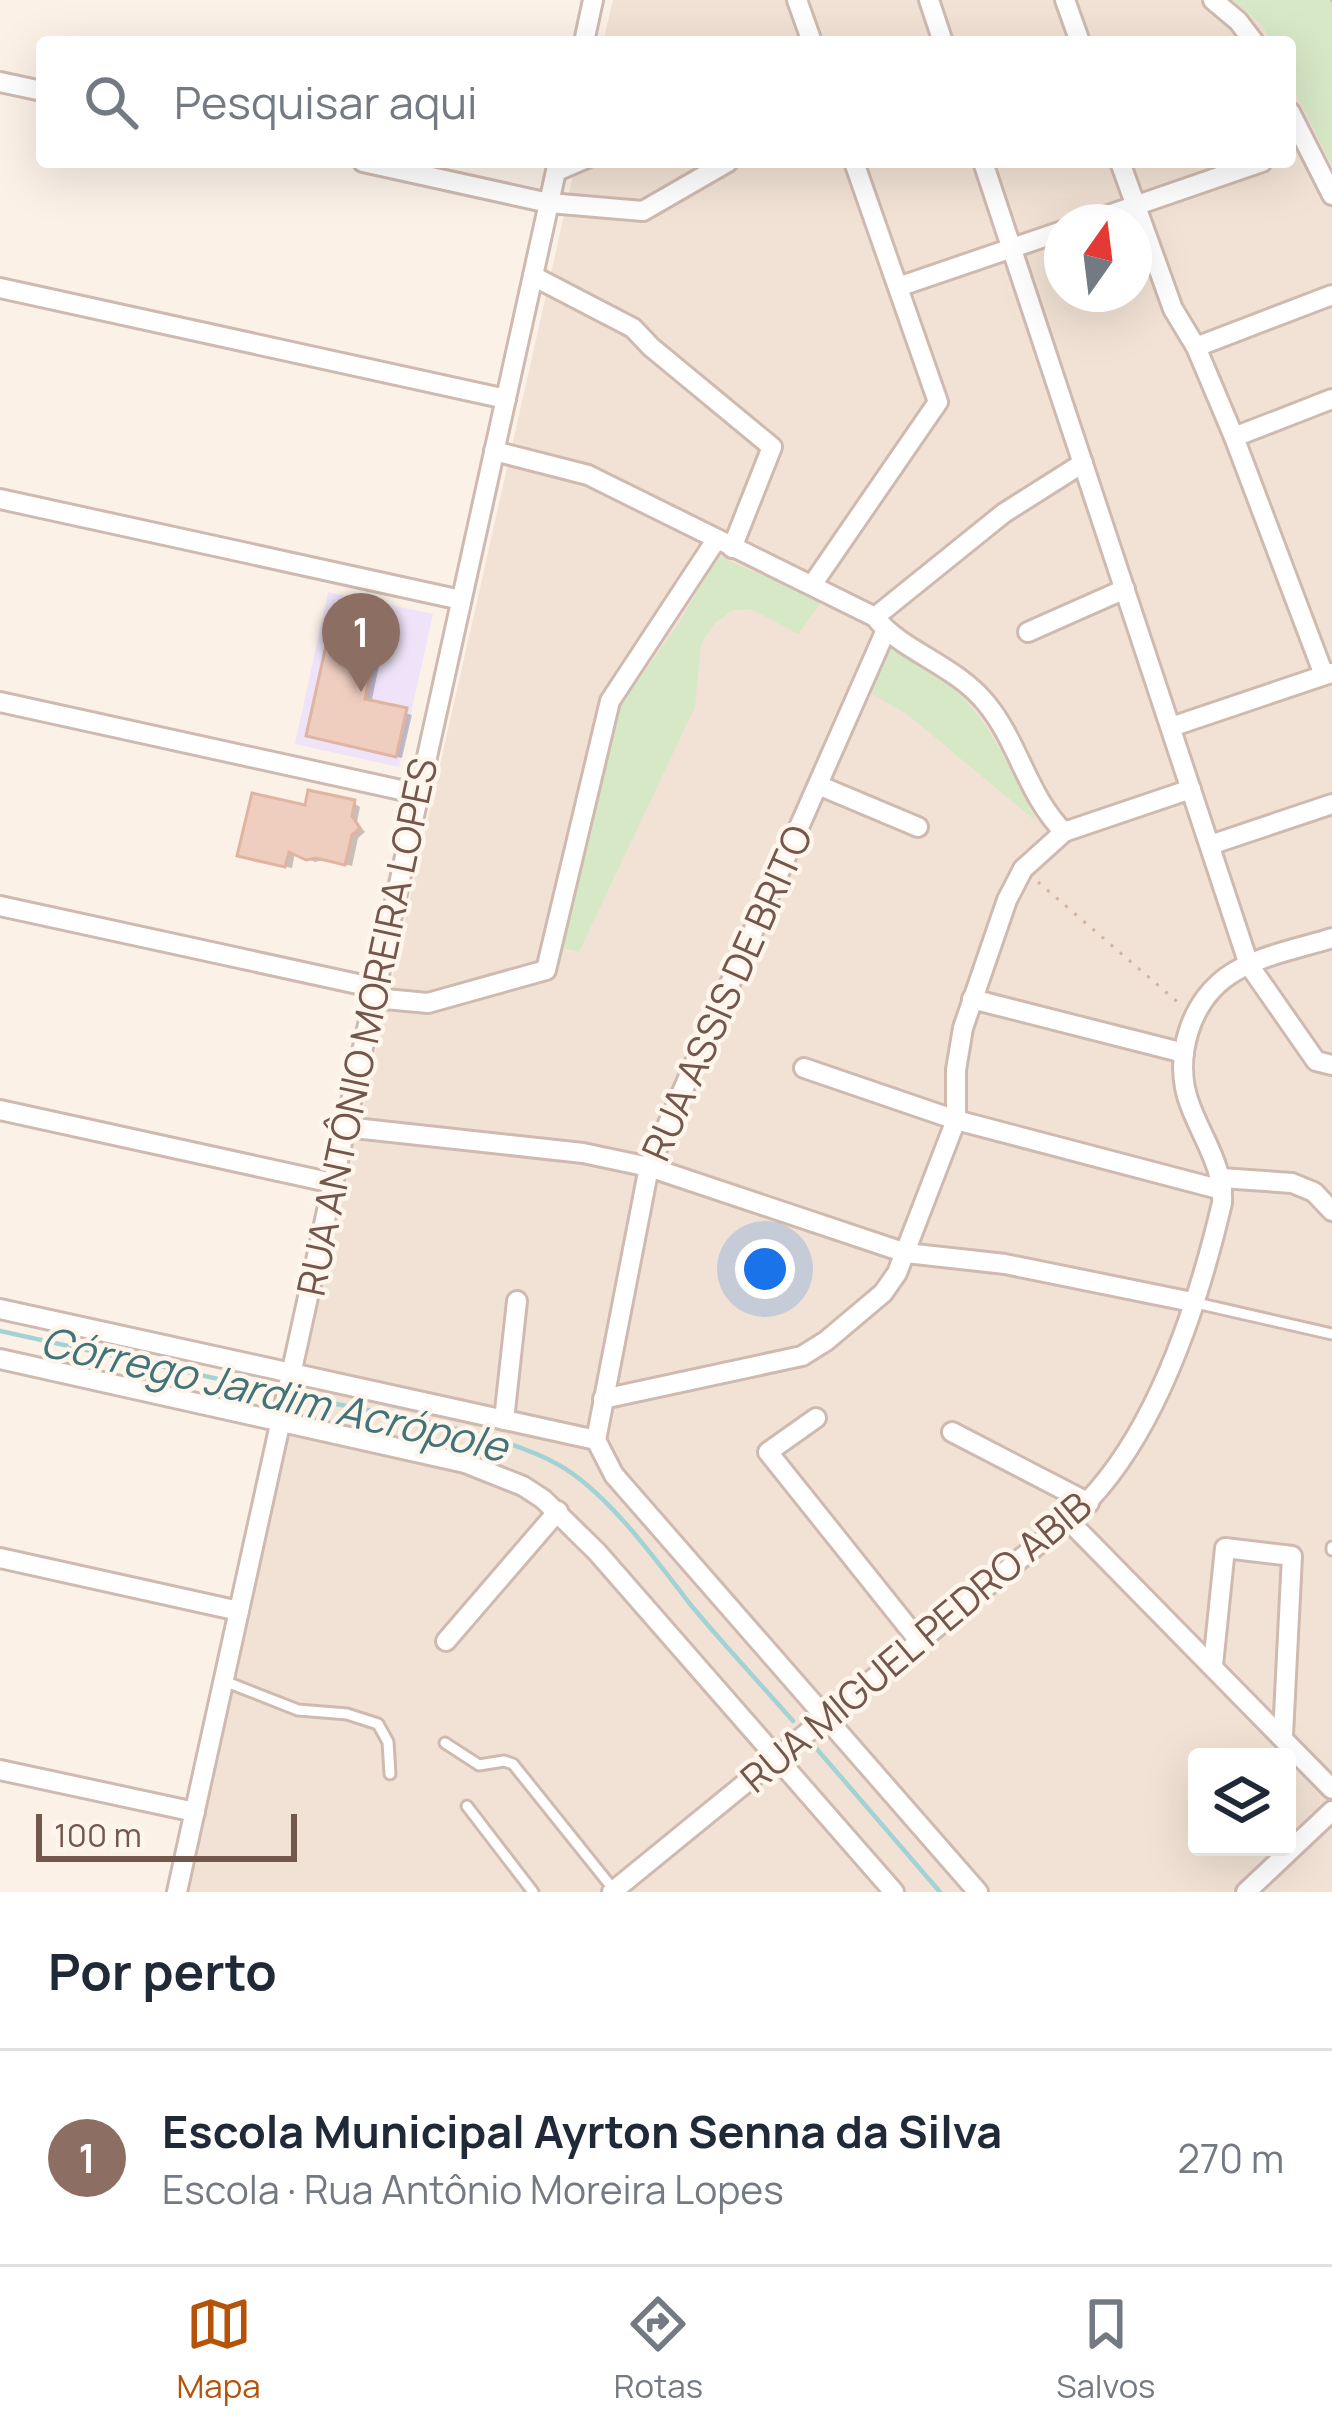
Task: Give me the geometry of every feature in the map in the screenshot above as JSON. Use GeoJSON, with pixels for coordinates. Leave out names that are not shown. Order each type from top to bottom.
{"type":"FeatureCollection","features":[{"type":"Feature","properties":{"kind":"street"},"geometry":{"type":"LineString","coordinates":[[585,36],[593,0]]}},
{"type":"Feature","properties":{"kind":"street"},"geometry":{"type":"LineString","coordinates":[[797,0],[810,36]]}},
{"type":"Feature","properties":{"kind":"street"},"geometry":{"type":"LineString","coordinates":[[929,0],[942,36]]}},
{"type":"Feature","properties":{"kind":"street"},"geometry":{"type":"LineString","coordinates":[[1066,0],[1078,36]]}},
{"type":"Feature","properties":{"kind":"street"},"geometry":{"type":"LineString","coordinates":[[1213,0],[1249,36]]}},
{"type":"Feature","properties":{"kind":"street"},"geometry":{"type":"LineString","coordinates":[[0,82],[36,90]]}},
{"type":"Feature","properties":{"kind":"street"},"geometry":{"type":"LineString","coordinates":[[1299,149],[1332,195]]}},
{"type":"Feature","properties":{"kind":"street"},"geometry":{"type":"LineString","coordinates":[[390,168],[549,203],[643,211],[718,168]]}},
{"type":"Feature","properties":{"kind":"street"},"geometry":{"type":"LineString","coordinates":[[812,585],[938,402],[856,168]]}},
{"type":"Feature","properties":{"kind":"street"},"geometry":{"type":"LineString","coordinates":[[985,168],[1250,965],[1316,1061],[1332,1065]]}},
{"type":"Feature","properties":{"kind":"street"},"geometry":{"type":"LineString","coordinates":[[1122,168],[1134,204]]}},
{"type":"Feature","properties":{"kind":"street"},"geometry":{"type":"LineString","coordinates":[[1141,204],[1245,168]]}},
{"type":"Feature","properties":{"kind":"street","name":"RUA ANTÔNIO MOREIRA LOPES"},"geometry":{"type":"LineString","coordinates":[[177,1892],[556,170]]}},
{"type":"Feature","properties":{"kind":"street"},"geometry":{"type":"LineString","coordinates":[[898,287],[1044,237]]}},
{"type":"Feature","properties":{"kind":"street"},"geometry":{"type":"LineString","coordinates":[[1152,252],[1173,309],[1196,347],[1234,437],[1328,674],[1171,727]]}},
{"type":"Feature","properties":{"kind":"street"},"geometry":{"type":"LineString","coordinates":[[0,906],[428,1003],[546,970],[610,701],[724,544],[772,447],[633,328],[533,276]]}},
{"type":"Feature","properties":{"kind":"street"},"geometry":{"type":"LineString","coordinates":[[0,288],[506,399]]}},
{"type":"Feature","properties":{"kind":"street"},"geometry":{"type":"LineString","coordinates":[[1196,347],[1332,295]]}},
{"type":"Feature","properties":{"kind":"street"},"geometry":{"type":"LineString","coordinates":[[1234,437],[1332,399]]}},
{"type":"Feature","properties":{"kind":"street"},"geometry":{"type":"LineString","coordinates":[[494,451],[577,470],[812,585],[954,672],[986,702],[1039,803],[1064,832]]}},
{"type":"Feature","properties":{"kind":"street","name":"RUA ASSIS DE BRITO"},"geometry":{"type":"LineString","coordinates":[[596,1440],[649,1168],[818,785],[880,624],[1004,513],[1083,463]]}},
{"type":"Feature","properties":{"kind":"street"},"geometry":{"type":"LineString","coordinates":[[0,499],[461,600]]}},
{"type":"Feature","properties":{"kind":"street"},"geometry":{"type":"LineString","coordinates":[[1028,632],[1125,589]]}},
{"type":"Feature","properties":{"kind":"street"},"geometry":{"type":"LineString","coordinates":[[0,702],[419,794]]}},
{"type":"Feature","properties":{"kind":"street"},"geometry":{"type":"LineString","coordinates":[[818,785],[918,826]]}},
{"type":"Feature","properties":{"kind":"street"},"geometry":{"type":"LineString","coordinates":[[603,1399],[788,1360],[814,1350],[883,1293],[906,1252],[956,1120],[958,1049],[1007,900],[1023,869],[1064,832],[1191,790]]}},
{"type":"Feature","properties":{"kind":"street"},"geometry":{"type":"LineString","coordinates":[[1210,844],[1332,804]]}},
{"type":"Feature","properties":{"kind":"street"},"geometry":{"type":"LineString","coordinates":[[1222,1184],[1186,1097],[1184,1053],[1194,1017],[1220,983],[1250,965],[1332,938]]}},
{"type":"Feature","properties":{"kind":"street"},"geometry":{"type":"LineString","coordinates":[[972,999],[1184,1053]]}},
{"type":"Feature","properties":{"kind":"street"},"geometry":{"type":"LineString","coordinates":[[804,1068],[956,1120],[1222,1184],[1305,1186],[1332,1211]]}},
{"type":"Feature","properties":{"kind":"street"},"geometry":{"type":"LineString","coordinates":[[0,1110],[333,1183]]}},
{"type":"Feature","properties":{"kind":"street"},"geometry":{"type":"LineString","coordinates":[[346,1127],[542,1147],[649,1168],[906,1252],[1004,1264],[1192,1302]]}},
{"type":"Feature","properties":{"kind":"street","name":"RUA MIGUEL PEDRO ABIB"},"geometry":{"type":"LineString","coordinates":[[613,1891],[1089,1503],[1118,1469],[1132,1443],[1192,1302],[1218,1219],[1222,1184]]}},
{"type":"Feature","properties":{"kind":"street"},"geometry":{"type":"LineString","coordinates":[[504,1420],[517,1300]]}},
{"type":"Feature","properties":{"kind":"street"},"geometry":{"type":"LineString","coordinates":[[0,1309],[596,1440],[614,1475],[978,1892]]}},
{"type":"Feature","properties":{"kind":"street"},"geometry":{"type":"LineString","coordinates":[[0,1358],[465,1463],[523,1486],[558,1511],[893,1892]]}},
{"type":"Feature","properties":{"kind":"street"},"geometry":{"type":"LineString","coordinates":[[816,1418],[768,1452],[919,1641]]}},
{"type":"Feature","properties":{"kind":"street"},"geometry":{"type":"LineString","coordinates":[[952,1432],[1089,1503]]}},
{"type":"Feature","properties":{"kind":"street"},"geometry":{"type":"LineString","coordinates":[[446,1641],[558,1511]]}},
{"type":"Feature","properties":{"kind":"street"},"geometry":{"type":"LineString","coordinates":[[1068,1520],[1332,1789]]}},
{"type":"Feature","properties":{"kind":"street"},"geometry":{"type":"LineString","coordinates":[[1213,1665],[1225,1548],[1292,1556],[1282,1735]]}},
{"type":"Feature","properties":{"kind":"street"},"geometry":{"type":"LineString","coordinates":[[0,1558],[239,1611]]}},
{"type":"Feature","properties":{"kind":"street"},"geometry":{"type":"LineString","coordinates":[[0,1770],[195,1812]]}},
{"type":"Feature","properties":{"kind":"street"},"geometry":{"type":"LineString","coordinates":[[1246,1892],[1332,1811]]}},
{"type":"Feature","properties":{"kind":"lane"},"geometry":{"type":"LineString","coordinates":[[1192,1302],[1332,1334]]}},
{"type":"Feature","properties":{"kind":"lane"},"geometry":{"type":"LineString","coordinates":[[224,1681],[298,1710],[347,1714],[378,1724],[388,1742],[390,1774]]}},
{"type":"Feature","properties":{"kind":"lane"},"geometry":{"type":"LineString","coordinates":[[445,1743],[478,1765],[514,1764],[613,1891]]}},
{"type":"Feature","properties":{"kind":"lane"},"geometry":{"type":"LineString","coordinates":[[466,1806],[533,1892]]}},
{"type":"Feature","properties":{"kind":"path"},"geometry":{"type":"LineString","coordinates":[[1023,869],[1194,1017]]}},
{"type":"Feature","properties":{"kind":"shaded area"},"geometry":{"type":"Polygon","coordinates":[[[613,0],[1332,0],[1332,1892],[186,1892],[575,168],[1296,168],[1296,36],[604,36],[613,0]]]}},
{"type":"Feature","properties":{"kind":"shaded area"},"geometry":{"type":"Polygon","coordinates":[[[328,592],[433,614],[399,767],[295,744],[328,592]]]}},
{"type":"Feature","properties":{"kind":"green space"},"geometry":{"type":"Polygon","coordinates":[[[1233,0],[1332,0],[1332,166],[1296,93],[1296,36],[1268,36],[1233,0]]]}},
{"type":"Feature","properties":{"kind":"green space"},"geometry":{"type":"Polygon","coordinates":[[[718,556],[822,601],[798,634],[751,609],[733,610],[714,624],[701,644],[695,707],[579,952],[561,947],[620,706],[680,621],[718,556]]]}},
{"type":"Feature","properties":{"kind":"green space"},"geometry":{"type":"Polygon","coordinates":[[[889,645],[945,682],[981,719],[1037,822],[908,715],[869,692],[889,645]]]}},
{"type":"Feature","properties":{"kind":"building"},"geometry":{"type":"Polygon","coordinates":[[[335,605],[383,616],[365,699],[407,708],[396,757],[306,736],[335,605]]]}},
{"type":"Feature","properties":{"kind":"building"},"geometry":{"type":"Polygon","coordinates":[[[308,790],[355,800],[352,816],[360,828],[352,835],[345,865],[306,860],[289,852],[285,867],[237,856],[252,793],[305,805],[308,790]]]}},
{"type":"Feature","properties":{"kind":"waterway","name":"Córrego Jardim Acrópole"},"geometry":{"type":"LineString","coordinates":[[0,1331],[282,1393]]}},
{"type":"Feature","properties":{"kind":"waterway","name":"Córrego Jardim Acrópole"},"geometry":{"type":"LineString","coordinates":[[293,1395],[466,1431],[559,1465],[613,1509],[793,1721]]}},
{"type":"Feature","properties":{"kind":"waterway","name":"Córrego Jardim Acrópole"},"geometry":{"type":"LineString","coordinates":[[816,1748],[940,1892]]}},
{"type":"Feature","properties":{"kind":"place","name":"Escola Municipal Ayrton Senna da Silva"},"geometry":{"type":"Point","coordinates":[361,692]}}]}
